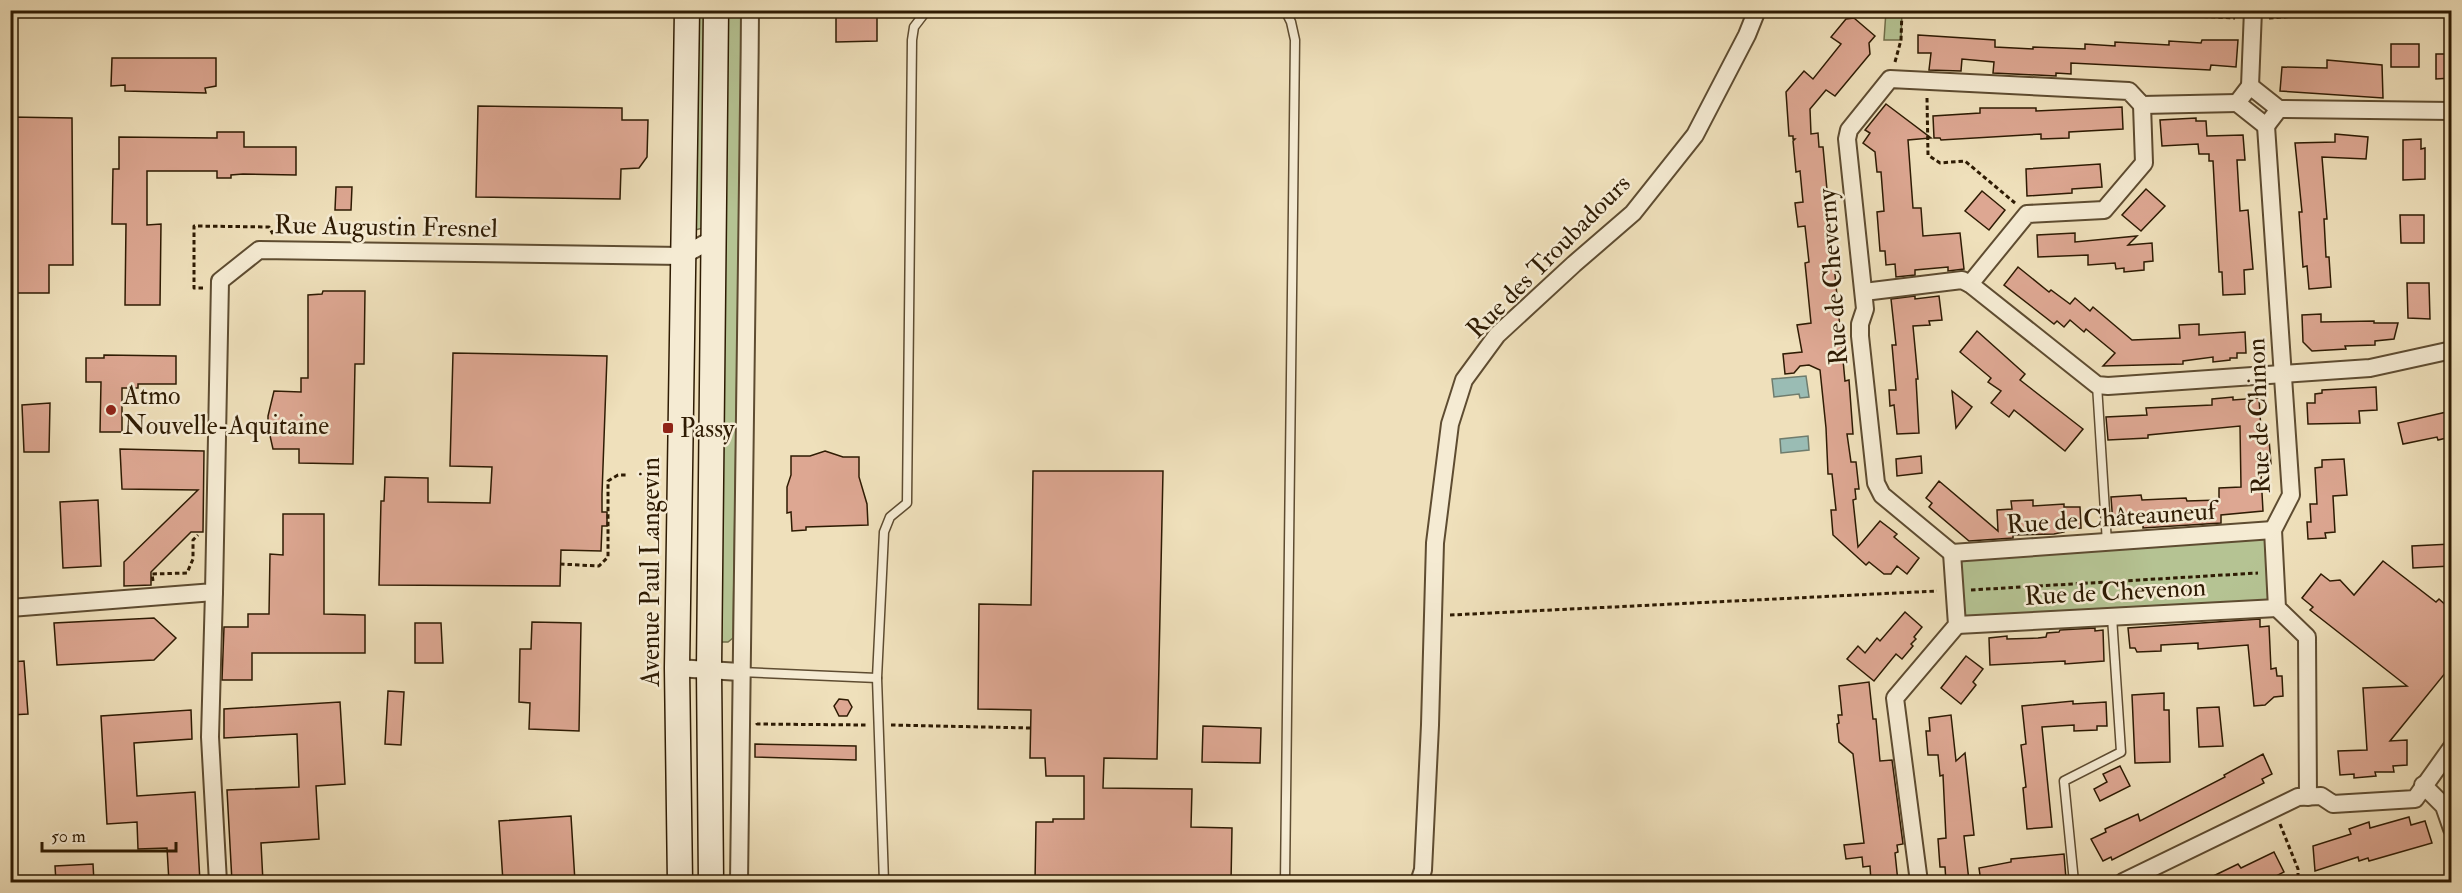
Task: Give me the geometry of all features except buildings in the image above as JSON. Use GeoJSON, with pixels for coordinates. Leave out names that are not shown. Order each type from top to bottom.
{"type":"FeatureCollection","features":[{"type":"Feature","properties":{"kind":"main road","name":"Avenue Paul Langevin"},"geometry":{"type":"LineString","coordinates":[[680,882],[677,668],[687,10]]}},
{"type":"Feature","properties":{"kind":"main road"},"geometry":{"type":"LineString","coordinates":[[711,882],[709,669],[716,10]]}},
{"type":"Feature","properties":{"kind":"street"},"geometry":{"type":"LineString","coordinates":[[740,882],[740,672],[746,425],[750,10]]}},
{"type":"Feature","properties":{"kind":"street","name":"Rue des Troubadours"},"geometry":{"type":"LineString","coordinates":[[1419,882],[1423,870],[1435,543],[1450,424],[1464,380],[1497,335],[1633,213],[1688,144],[1695,135],[1747,35],[1756,10]]}},
{"type":"Feature","properties":{"kind":"street"},"geometry":{"type":"LineString","coordinates":[[2237,103],[2250,86],[2253,15]]}},
{"type":"Feature","properties":{"kind":"street"},"geometry":{"type":"LineString","coordinates":[[1890,79],[2129,91],[2142,105],[2144,163],[2103,210],[2027,214],[1970,284]]}},
{"type":"Feature","properties":{"kind":"street","name":"Rue de Cheverny"},"geometry":{"type":"LineString","coordinates":[[1890,79],[1849,130],[1847,139],[1864,292],[1865,309],[1860,324],[1860,336],[1876,483],[1882,495],[1952,554]]}},
{"type":"Feature","properties":{"kind":"street"},"geometry":{"type":"LineString","coordinates":[[2250,86],[2279,109],[2451,111]]}},
{"type":"Feature","properties":{"kind":"street"},"geometry":{"type":"LineString","coordinates":[[2142,105],[2237,103],[2266,126],[2279,109]]}},
{"type":"Feature","properties":{"kind":"street","name":"Rue de Chinon"},"geometry":{"type":"LineString","coordinates":[[2266,126],[2291,495],[2273,530],[2277,608]]}},
{"type":"Feature","properties":{"kind":"street","name":"Rue Augustin Fresnel"},"geometry":{"type":"LineString","coordinates":[[218,882],[210,737],[214,592],[207,535],[220,281],[259,250],[682,256],[713,239]]}},
{"type":"Feature","properties":{"kind":"street"},"geometry":{"type":"LineString","coordinates":[[1864,292],[1962,280],[2097,385],[2370,368],[2451,350]]}},
{"type":"Feature","properties":{"kind":"street","name":"Rue de Châteauneuf"},"geometry":{"type":"LineString","coordinates":[[1952,554],[2273,530]]}},
{"type":"Feature","properties":{"kind":"street"},"geometry":{"type":"LineString","coordinates":[[1919,882],[1895,698],[1957,626],[1952,554]]}},
{"type":"Feature","properties":{"kind":"street"},"geometry":{"type":"LineString","coordinates":[[10,608],[214,592]]}},
{"type":"Feature","properties":{"kind":"street"},"geometry":{"type":"LineString","coordinates":[[2277,608],[2307,637],[2308,797]]}},
{"type":"Feature","properties":{"kind":"street","name":"Rue de Chevenon"},"geometry":{"type":"LineString","coordinates":[[1957,626],[2277,608]]}},
{"type":"Feature","properties":{"kind":"street"},"geometry":{"type":"LineString","coordinates":[[677,668],[740,672]]}},
{"type":"Feature","properties":{"kind":"street"},"geometry":{"type":"LineString","coordinates":[[2123,882],[2298,797],[2320,796],[2333,804],[2415,799],[2451,747]]}},
{"type":"Feature","properties":{"kind":"street"},"geometry":{"type":"LineString","coordinates":[[2424,785],[2444,806],[2451,829]]}},
{"type":"Feature","properties":{"kind":"lane"},"geometry":{"type":"LineString","coordinates":[[884,882],[878,678],[884,532],[890,517],[907,503],[912,40],[914,27],[927,10]]}},
{"type":"Feature","properties":{"kind":"lane"},"geometry":{"type":"LineString","coordinates":[[1285,10],[1291,22],[1295,40],[1285,882]]}},
{"type":"Feature","properties":{"kind":"lane"},"geometry":{"type":"LineString","coordinates":[[2097,385],[2107,543]]}},
{"type":"Feature","properties":{"kind":"lane"},"geometry":{"type":"LineString","coordinates":[[2074,882],[2064,781],[2121,752],[2112,617]]}},
{"type":"Feature","properties":{"kind":"lane"},"geometry":{"type":"LineString","coordinates":[[740,672],[878,678]]}},
{"type":"Feature","properties":{"kind":"path"},"geometry":{"type":"LineString","coordinates":[[1890,79],[1901,40],[1902,10]]}},
{"type":"Feature","properties":{"kind":"path"},"geometry":{"type":"LineString","coordinates":[[2076,10],[2253,15],[2378,10]]}},
{"type":"Feature","properties":{"kind":"path"},"geometry":{"type":"LineString","coordinates":[[1927,81],[1928,155],[1940,163],[1965,161],[2027,214]]}},
{"type":"Feature","properties":{"kind":"path"},"geometry":{"type":"LineString","coordinates":[[203,288],[194,288],[194,226],[269,227],[273,235],[283,235]]}},
{"type":"Feature","properties":{"kind":"path"},"geometry":{"type":"LineString","coordinates":[[560,564],[599,566],[604,563],[608,557],[608,482],[618,475],[627,475]]}},
{"type":"Feature","properties":{"kind":"path"},"geometry":{"type":"LineString","coordinates":[[153,597],[152,574],[187,573],[192,559],[193,540],[207,535],[199,524]]}},
{"type":"Feature","properties":{"kind":"path"},"geometry":{"type":"LineString","coordinates":[[1433,616],[2274,572]]}},
{"type":"Feature","properties":{"kind":"path"},"geometry":{"type":"LineString","coordinates":[[2274,808],[2298,869],[2298,882]]}},
{"type":"Feature","properties":{"kind":"green space"},"geometry":{"type":"Polygon","coordinates":[[[742,10],[733,638],[728,642],[721,642],[727,11],[742,10]]]}},
{"type":"Feature","properties":{"kind":"green space"},"geometry":{"type":"Polygon","coordinates":[[[696,11],[705,11],[707,227],[691,231],[696,11]]]}},
{"type":"Feature","properties":{"kind":"green space"},"geometry":{"type":"Polygon","coordinates":[[[1886,11],[1902,11],[1901,40],[1884,40],[1886,11]]]}},
{"type":"Feature","properties":{"kind":"green space"},"geometry":{"type":"Polygon","coordinates":[[[2273,530],[2277,608],[1957,625],[1952,553],[2273,530]]]}},
{"type":"Feature","properties":{"kind":"water"},"geometry":{"type":"Polygon","coordinates":[[[1806,376],[1809,397],[1800,398],[1799,394],[1774,397],[1772,379],[1806,376]]]}},
{"type":"Feature","properties":{"kind":"water"},"geometry":{"type":"Polygon","coordinates":[[[1808,436],[1809,450],[1781,453],[1780,439],[1808,436]]]}},
{"type":"Feature","properties":{"kind":"place","name":"Atmo Nouvelle-Aquitaine"},"geometry":{"type":"Point","coordinates":[111,410]}},
{"type":"Feature","properties":{"kind":"place","name":"Passy"},"geometry":{"type":"Point","coordinates":[668,428]}}]}
